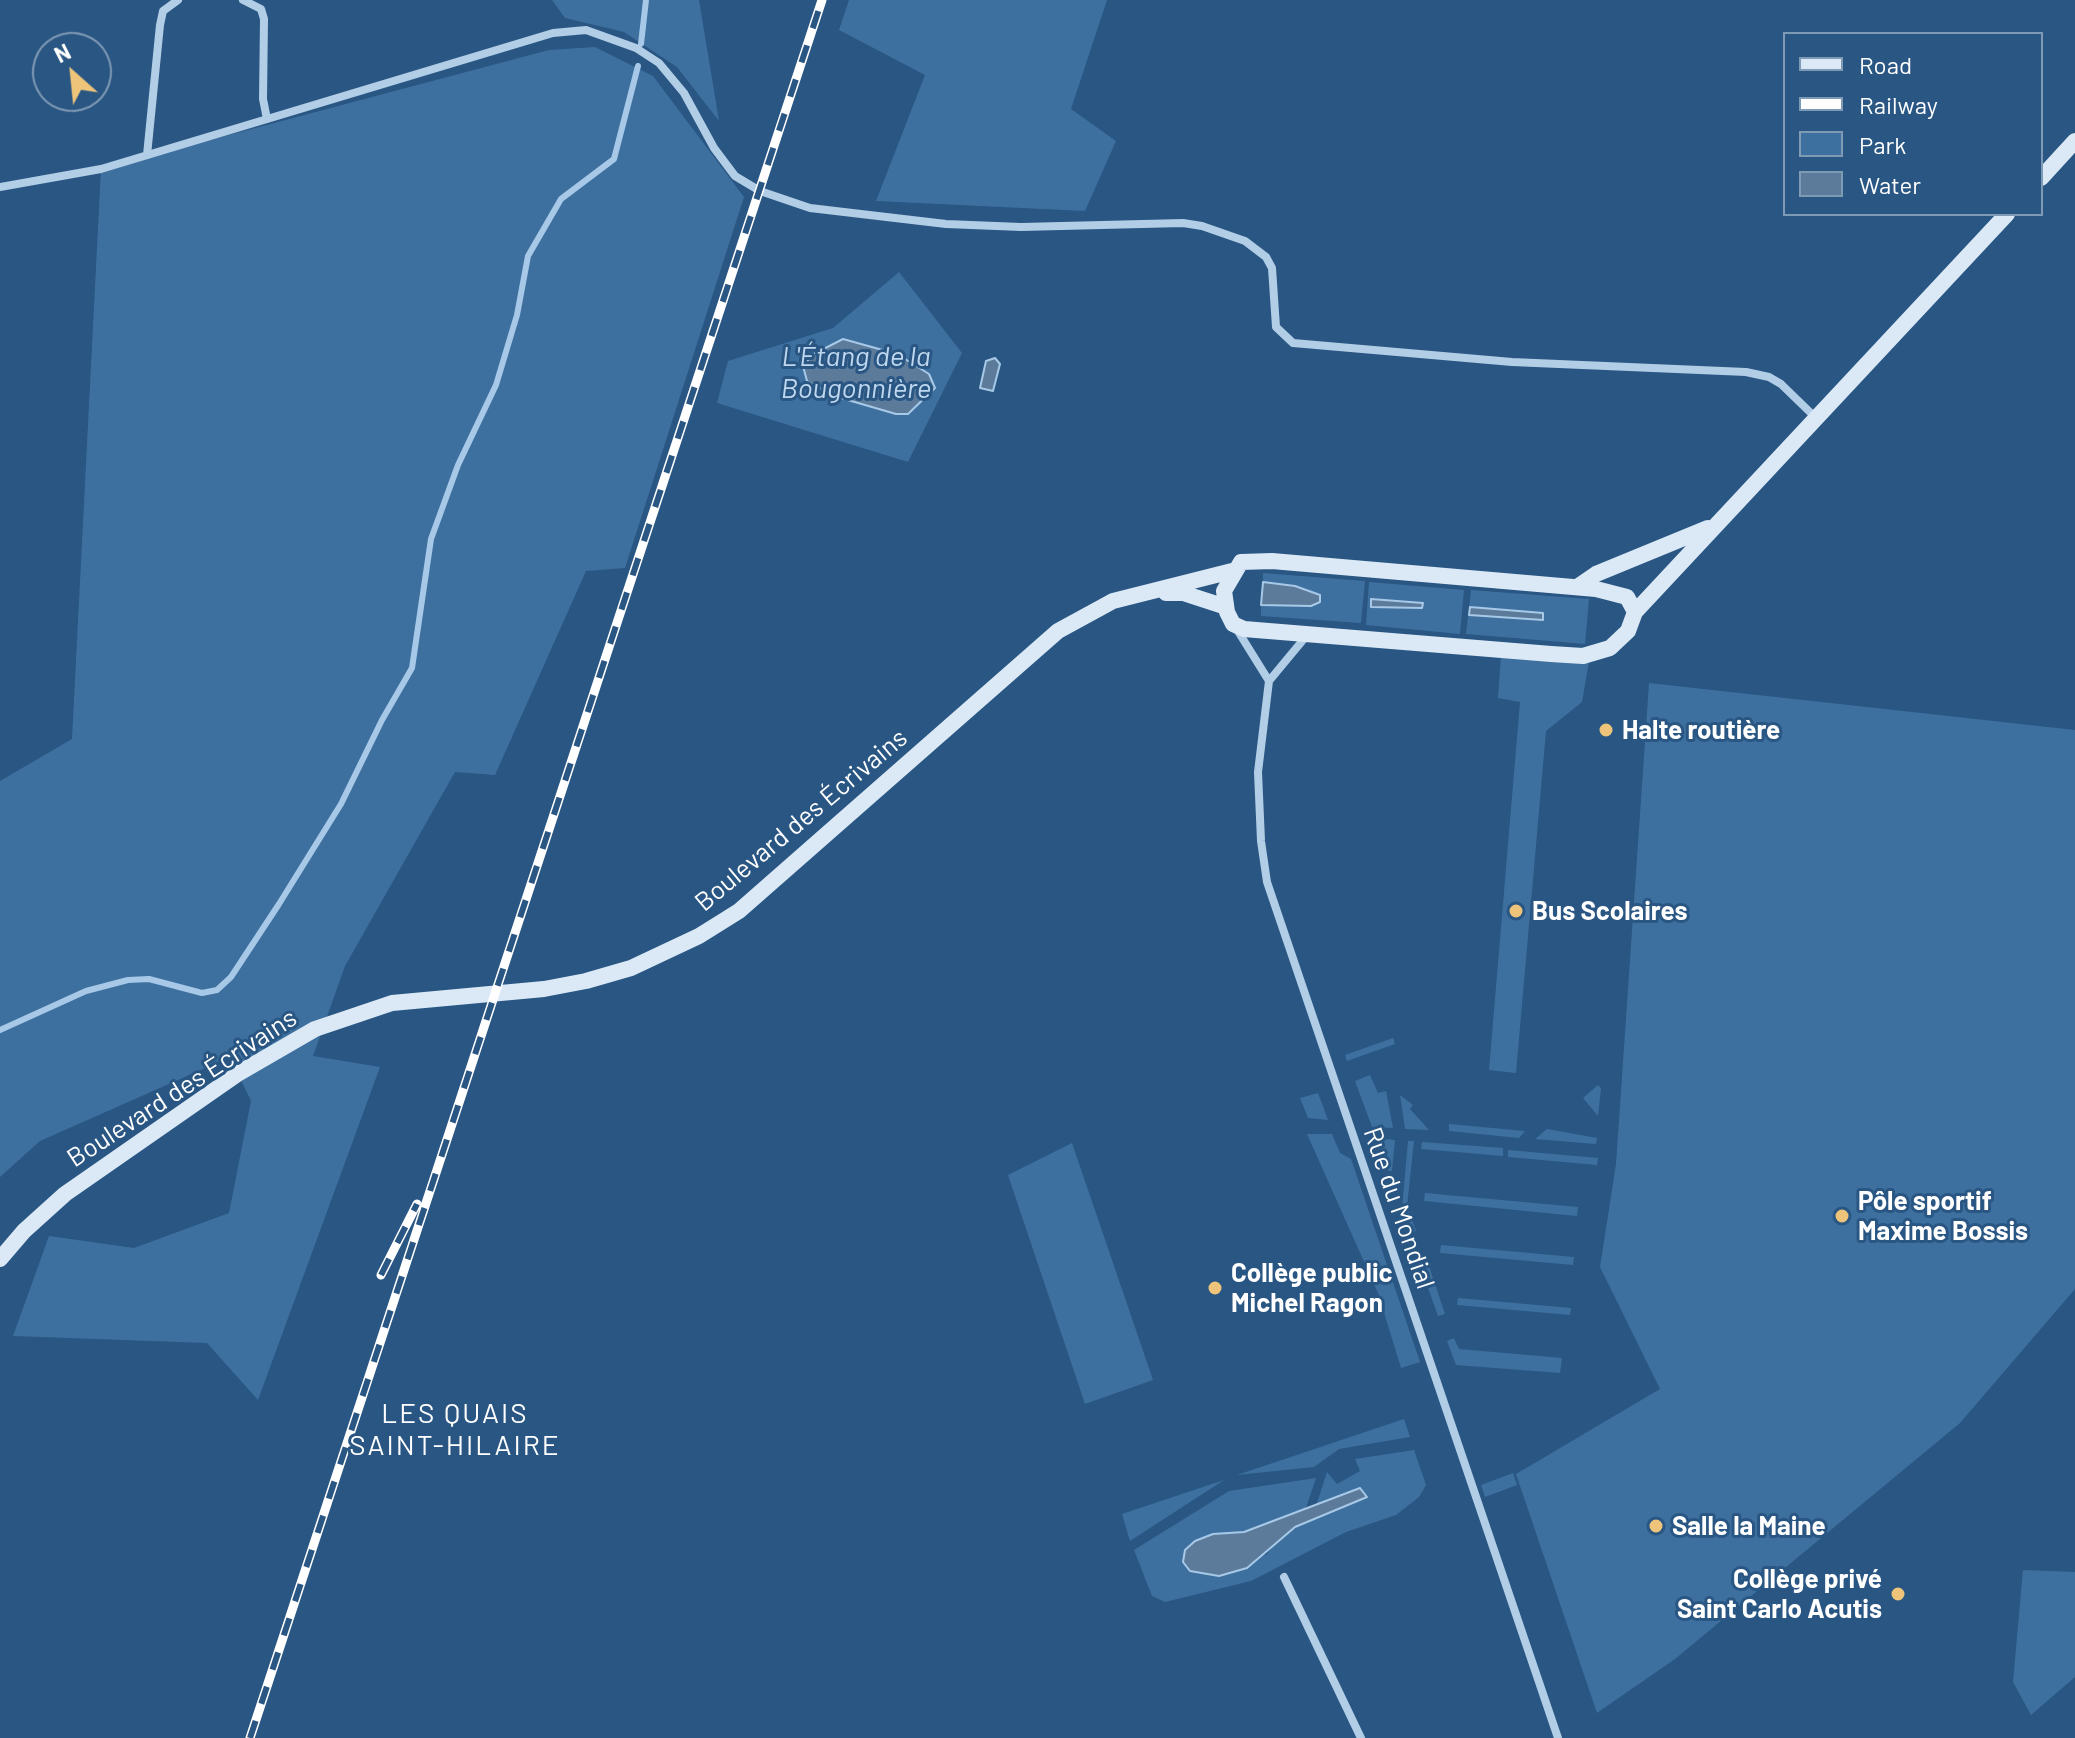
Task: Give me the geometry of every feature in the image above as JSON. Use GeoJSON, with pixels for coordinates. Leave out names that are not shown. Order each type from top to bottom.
{"type":"FeatureCollection","features":[{"type":"Feature","properties":{"kind":"main road"},"geometry":{"type":"LineString","coordinates":[[2043,176],[2075,141]]}},
{"type":"Feature","properties":{"kind":"main road"},"geometry":{"type":"LineString","coordinates":[[1232,571],[1224,591],[1226,607],[1233,624],[1244,629],[1583,656],[1610,648],[1628,631],[1635,612],[2005,216]]}},
{"type":"Feature","properties":{"kind":"main road"},"geometry":{"type":"LineString","coordinates":[[1577,587],[1596,574],[1680,542],[1720,522]]}},
{"type":"Feature","properties":{"kind":"main road","name":"Boulevard des Écrivains"},"geometry":{"type":"LineString","coordinates":[[0,1259],[24,1231],[65,1194],[239,1073],[315,1029],[392,1003],[544,989],[586,981],[631,968],[699,936],[739,911],[1058,631],[1091,610],[1146,592],[1232,571],[1241,562],[1272,561],[1577,587],[1627,597],[1635,612]]}},
{"type":"Feature","properties":{"kind":"main road"},"geometry":{"type":"LineString","coordinates":[[1146,592],[1183,593],[1226,607]]}},
{"type":"Feature","properties":{"kind":"street"},"geometry":{"type":"LineString","coordinates":[[147,155],[160,25],[163,11],[178,0]]}},
{"type":"Feature","properties":{"kind":"street"},"geometry":{"type":"LineString","coordinates":[[243,0],[261,9],[264,19],[263,99],[267,119]]}},
{"type":"Feature","properties":{"kind":"street"},"geometry":{"type":"LineString","coordinates":[[0,187],[101,169],[553,33],[586,30],[611,38],[659,63],[684,93],[714,148],[735,176],[760,191],[810,208],[946,224],[1021,227],[1183,223],[1202,226],[1245,241],[1266,257],[1272,268],[1276,327],[1293,343],[1512,362],[1746,372],[1769,377],[1781,384],[1816,418]]}},
{"type":"Feature","properties":{"kind":"street"},"geometry":{"type":"LineString","coordinates":[[1233,624],[1269,681],[1310,632]]}},
{"type":"Feature","properties":{"kind":"street","name":"Rue du Mondial"},"geometry":{"type":"LineString","coordinates":[[1269,681],[1258,772],[1261,841],[1267,882],[1558,1738]]}},
{"type":"Feature","properties":{"kind":"street"},"geometry":{"type":"LineString","coordinates":[[1284,1577],[1361,1738]]}},
{"type":"Feature","properties":{"kind":"green space"},"geometry":{"type":"Polygon","coordinates":[[[552,0],[699,0],[719,121],[677,67],[624,32],[565,18],[552,0]]]}},
{"type":"Feature","properties":{"kind":"green space"},"geometry":{"type":"Polygon","coordinates":[[[849,0],[1107,0],[1071,109],[1116,141],[1085,211],[876,201],[925,75],[839,30],[849,0]]]}},
{"type":"Feature","properties":{"kind":"green space"},"geometry":{"type":"Polygon","coordinates":[[[595,47],[653,76],[744,197],[625,568],[586,571],[495,775],[455,772],[345,966],[313,1056],[380,1067],[258,1400],[207,1343],[13,1336],[49,1236],[134,1248],[229,1213],[251,1101],[230,1057],[40,1141],[0,1177],[0,781],[72,739],[101,169],[549,50],[595,47]]]}},
{"type":"Feature","properties":{"kind":"green space"},"geometry":{"type":"Polygon","coordinates":[[[899,272],[962,353],[908,462],[717,403],[728,361],[833,328],[899,272]]]}},
{"type":"Feature","properties":{"kind":"green space"},"geometry":{"type":"Polygon","coordinates":[[[1263,573],[1365,581],[1361,623],[1261,616],[1261,605],[1309,606],[1295,586],[1263,582],[1263,573]]]}},
{"type":"Feature","properties":{"kind":"green space"},"geometry":{"type":"Polygon","coordinates":[[[1369,582],[1464,590],[1460,634],[1366,625],[1369,582]]]}},
{"type":"Feature","properties":{"kind":"green space"},"geometry":{"type":"Polygon","coordinates":[[[1471,590],[1589,599],[1585,644],[1466,634],[1471,590]]]}},
{"type":"Feature","properties":{"kind":"green space"},"geometry":{"type":"Polygon","coordinates":[[[1501,655],[1589,661],[1582,702],[1546,731],[1516,1073],[1489,1070],[1520,702],[1498,698],[1501,655]]]}},
{"type":"Feature","properties":{"kind":"green space","name":"Pôle sportif Maxime Bossis"},"geometry":{"type":"Polygon","coordinates":[[[1649,683],[2075,730],[2075,1289],[1960,1423],[1675,1659],[1597,1713],[1516,1474],[1660,1389],[1600,1267],[1616,1164],[1649,683]]]}},
{"type":"Feature","properties":{"kind":"green space"},"geometry":{"type":"Polygon","coordinates":[[[1393,1038],[1395,1044],[1347,1061],[1345,1055],[1393,1038]]]}},
{"type":"Feature","properties":{"kind":"green space"},"geometry":{"type":"Polygon","coordinates":[[[1370,1075],[1378,1093],[1386,1091],[1393,1128],[1372,1127],[1355,1081],[1370,1075]]]}},
{"type":"Feature","properties":{"kind":"green space"},"geometry":{"type":"Polygon","coordinates":[[[1598,1085],[1601,1088],[1598,1116],[1583,1098],[1598,1085]]]}},
{"type":"Feature","properties":{"kind":"green space"},"geometry":{"type":"Polygon","coordinates":[[[1318,1093],[1328,1120],[1308,1118],[1300,1098],[1318,1093]]]}},
{"type":"Feature","properties":{"kind":"green space"},"geometry":{"type":"Polygon","coordinates":[[[1400,1095],[1413,1105],[1410,1109],[1429,1130],[1405,1129],[1400,1095]]]}},
{"type":"Feature","properties":{"kind":"green space"},"geometry":{"type":"Polygon","coordinates":[[[1449,1124],[1525,1131],[1519,1138],[1449,1131],[1449,1124]]]}},
{"type":"Feature","properties":{"kind":"green space"},"geometry":{"type":"Polygon","coordinates":[[[1547,1129],[1597,1138],[1596,1144],[1535,1139],[1547,1129]]]}},
{"type":"Feature","properties":{"kind":"green space"},"geometry":{"type":"Polygon","coordinates":[[[1307,1134],[1332,1134],[1340,1153],[1351,1159],[1420,1362],[1401,1368],[1378,1293],[1307,1134]]]}},
{"type":"Feature","properties":{"kind":"green space"},"geometry":{"type":"Polygon","coordinates":[[[1378,1138],[1395,1140],[1392,1171],[1388,1171],[1378,1138]]]}},
{"type":"Feature","properties":{"kind":"green space"},"geometry":{"type":"Polygon","coordinates":[[[1408,1141],[1414,1141],[1407,1206],[1416,1231],[1410,1233],[1402,1208],[1408,1141]]]}},
{"type":"Feature","properties":{"kind":"green space"},"geometry":{"type":"Polygon","coordinates":[[[1422,1142],[1503,1148],[1503,1156],[1421,1149],[1422,1142]]]}},
{"type":"Feature","properties":{"kind":"green space"},"geometry":{"type":"Polygon","coordinates":[[[1072,1143],[1153,1380],[1085,1404],[1008,1175],[1072,1143]]]}},
{"type":"Feature","properties":{"kind":"green space"},"geometry":{"type":"Polygon","coordinates":[[[1508,1150],[1598,1158],[1597,1165],[1508,1157],[1508,1150]]]}},
{"type":"Feature","properties":{"kind":"green space"},"geometry":{"type":"Polygon","coordinates":[[[1425,1193],[1578,1207],[1577,1216],[1424,1201],[1425,1193]]]}},
{"type":"Feature","properties":{"kind":"green space"},"geometry":{"type":"Polygon","coordinates":[[[1441,1245],[1574,1257],[1573,1265],[1440,1253],[1441,1245]]]}},
{"type":"Feature","properties":{"kind":"green space"},"geometry":{"type":"Polygon","coordinates":[[[1425,1254],[1445,1314],[1438,1316],[1417,1257],[1425,1254]]]}},
{"type":"Feature","properties":{"kind":"green space"},"geometry":{"type":"Polygon","coordinates":[[[1458,1298],[1571,1308],[1570,1315],[1457,1305],[1458,1298]]]}},
{"type":"Feature","properties":{"kind":"green space"},"geometry":{"type":"Polygon","coordinates":[[[1454,1338],[1459,1349],[1562,1358],[1560,1373],[1456,1365],[1447,1341],[1454,1338]]]}},
{"type":"Feature","properties":{"kind":"green space"},"geometry":{"type":"Polygon","coordinates":[[[1404,1419],[1410,1437],[1339,1449],[1314,1467],[1237,1475],[1404,1419]]]}},
{"type":"Feature","properties":{"kind":"green space"},"geometry":{"type":"Polygon","coordinates":[[[1414,1450],[1426,1485],[1419,1497],[1396,1515],[1346,1532],[1251,1581],[1165,1602],[1152,1596],[1134,1550],[1229,1491],[1316,1478],[1305,1511],[1244,1532],[1213,1534],[1266,1555],[1281,1536],[1295,1527],[1366,1497],[1360,1488],[1316,1506],[1327,1472],[1337,1484],[1360,1471],[1355,1459],[1414,1450]]]}},
{"type":"Feature","properties":{"kind":"green space"},"geometry":{"type":"Polygon","coordinates":[[[1513,1473],[1517,1485],[1485,1497],[1481,1485],[1513,1473]]]}},
{"type":"Feature","properties":{"kind":"green space"},"geometry":{"type":"Polygon","coordinates":[[[1224,1480],[1130,1541],[1122,1514],[1224,1480]]]}},
{"type":"Feature","properties":{"kind":"green space"},"geometry":{"type":"Polygon","coordinates":[[[2023,1570],[2075,1572],[2075,1677],[2031,1715],[2013,1682],[2023,1570]]]}},
{"type":"Feature","properties":{"kind":"water","name":"L'Étang de la Bougonnière"},"geometry":{"type":"Polygon","coordinates":[[[843,339],[897,354],[929,374],[935,388],[908,414],[896,414],[834,396],[807,381],[803,366],[812,355],[843,339]]]}},
{"type":"Feature","properties":{"kind":"water"},"geometry":{"type":"Polygon","coordinates":[[[995,358],[1000,364],[993,391],[980,388],[986,361],[995,358]]]}},
{"type":"Feature","properties":{"kind":"water"},"geometry":{"type":"Polygon","coordinates":[[[1263,582],[1295,586],[1320,595],[1320,602],[1311,606],[1261,605],[1263,582]]]}},
{"type":"Feature","properties":{"kind":"water"},"geometry":{"type":"Polygon","coordinates":[[[1371,599],[1423,603],[1422,608],[1371,607],[1371,599]]]}},
{"type":"Feature","properties":{"kind":"water"},"geometry":{"type":"Polygon","coordinates":[[[1470,607],[1543,613],[1543,620],[1469,615],[1470,607]]]}},
{"type":"Feature","properties":{"kind":"water"},"geometry":{"type":"Polygon","coordinates":[[[1360,1488],[1367,1497],[1295,1527],[1247,1568],[1219,1576],[1190,1571],[1183,1562],[1185,1550],[1195,1541],[1213,1534],[1244,1532],[1360,1488]]]}},
{"type":"Feature","properties":{"kind":"waterway"},"geometry":{"type":"LineString","coordinates":[[641,44],[646,0]]}},
{"type":"Feature","properties":{"kind":"waterway"},"geometry":{"type":"LineString","coordinates":[[0,1030],[86,991],[128,980],[149,979],[202,993],[217,990],[231,977],[341,804],[382,720],[412,668],[431,539],[458,465],[496,385],[517,315],[528,256],[561,199],[614,159],[638,66]]}},
{"type":"Feature","properties":{"kind":"railway"},"geometry":{"type":"LineString","coordinates":[[250,1738],[822,0]]}},
{"type":"Feature","properties":{"kind":"railway"},"geometry":{"type":"LineString","coordinates":[[381,1275],[417,1204]]}},
{"type":"Feature","properties":{"kind":"place","name":"Halte routière"},"geometry":{"type":"Point","coordinates":[1606,730]}},
{"type":"Feature","properties":{"kind":"place","name":"Bus Scolaires"},"geometry":{"type":"Point","coordinates":[1516,911]}},
{"type":"Feature","properties":{"kind":"place","name":"Pôle sportif Maxime Bossis"},"geometry":{"type":"Point","coordinates":[1842,1216]}},
{"type":"Feature","properties":{"kind":"place","name":"Collège public Michel Ragon"},"geometry":{"type":"Point","coordinates":[1215,1288]}},
{"type":"Feature","properties":{"kind":"place","name":"Salle la Maine"},"geometry":{"type":"Point","coordinates":[1656,1526]}},
{"type":"Feature","properties":{"kind":"place","name":"Collège privé Saint Carlo Acutis"},"geometry":{"type":"Point","coordinates":[1898,1594]}},
{"type":"Feature","properties":{"kind":"district","name":"LES QUAIS SAINT-HILAIRE"},"geometry":{"type":"Point","coordinates":[455,1430]}}]}
